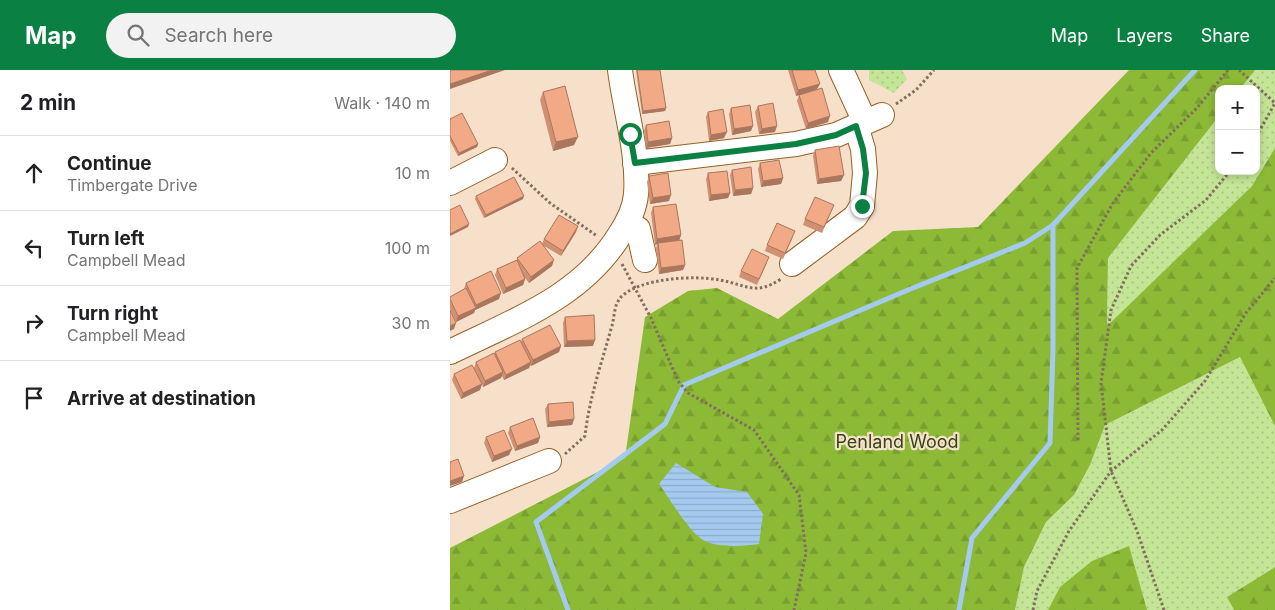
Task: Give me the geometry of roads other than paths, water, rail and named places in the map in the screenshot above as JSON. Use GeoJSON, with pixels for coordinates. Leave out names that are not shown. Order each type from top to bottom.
{"type":"FeatureCollection","features":[{"type":"Feature","properties":{"kind":"street"},"geometry":{"type":"LineString","coordinates":[[450,352],[556,299],[588,274],[612,246],[627,223],[636,195],[635,163],[620,70]]}},
{"type":"Feature","properties":{"kind":"street"},"geometry":{"type":"LineString","coordinates":[[792,264],[855,217],[862,206],[866,173],[863,149],[868,121],[841,70]]}},
{"type":"Feature","properties":{"kind":"street"},"geometry":{"type":"LineString","coordinates":[[635,163],[796,144],[836,135],[868,121]]}},
{"type":"Feature","properties":{"kind":"street"},"geometry":{"type":"LineString","coordinates":[[454,180],[495,160]]}},
{"type":"Feature","properties":{"kind":"street"},"geometry":{"type":"LineString","coordinates":[[627,223],[638,229],[644,260]]}},
{"type":"Feature","properties":{"kind":"street"},"geometry":{"type":"LineString","coordinates":[[458,497],[549,461]]}},
{"type":"Feature","properties":{"kind":"water"},"geometry":{"type":"Polygon","coordinates":[[[676,463],[715,487],[747,492],[763,514],[759,544],[724,546],[705,541],[699,537],[680,516],[659,484],[676,463]]]}},
{"type":"Feature","properties":{"kind":"waterway"},"geometry":{"type":"LineString","coordinates":[[568,610],[536,522],[665,424],[684,385],[908,290],[1025,243],[1053,225],[1195,70]]}},
{"type":"Feature","properties":{"kind":"waterway"},"geometry":{"type":"LineString","coordinates":[[959,610],[972,538],[1050,443],[1053,349],[1053,225]]}},
{"type":"Feature","properties":{"kind":"park label","name":"Penland Wood"},"geometry":{"type":"Point","coordinates":[897,441]}}]}
